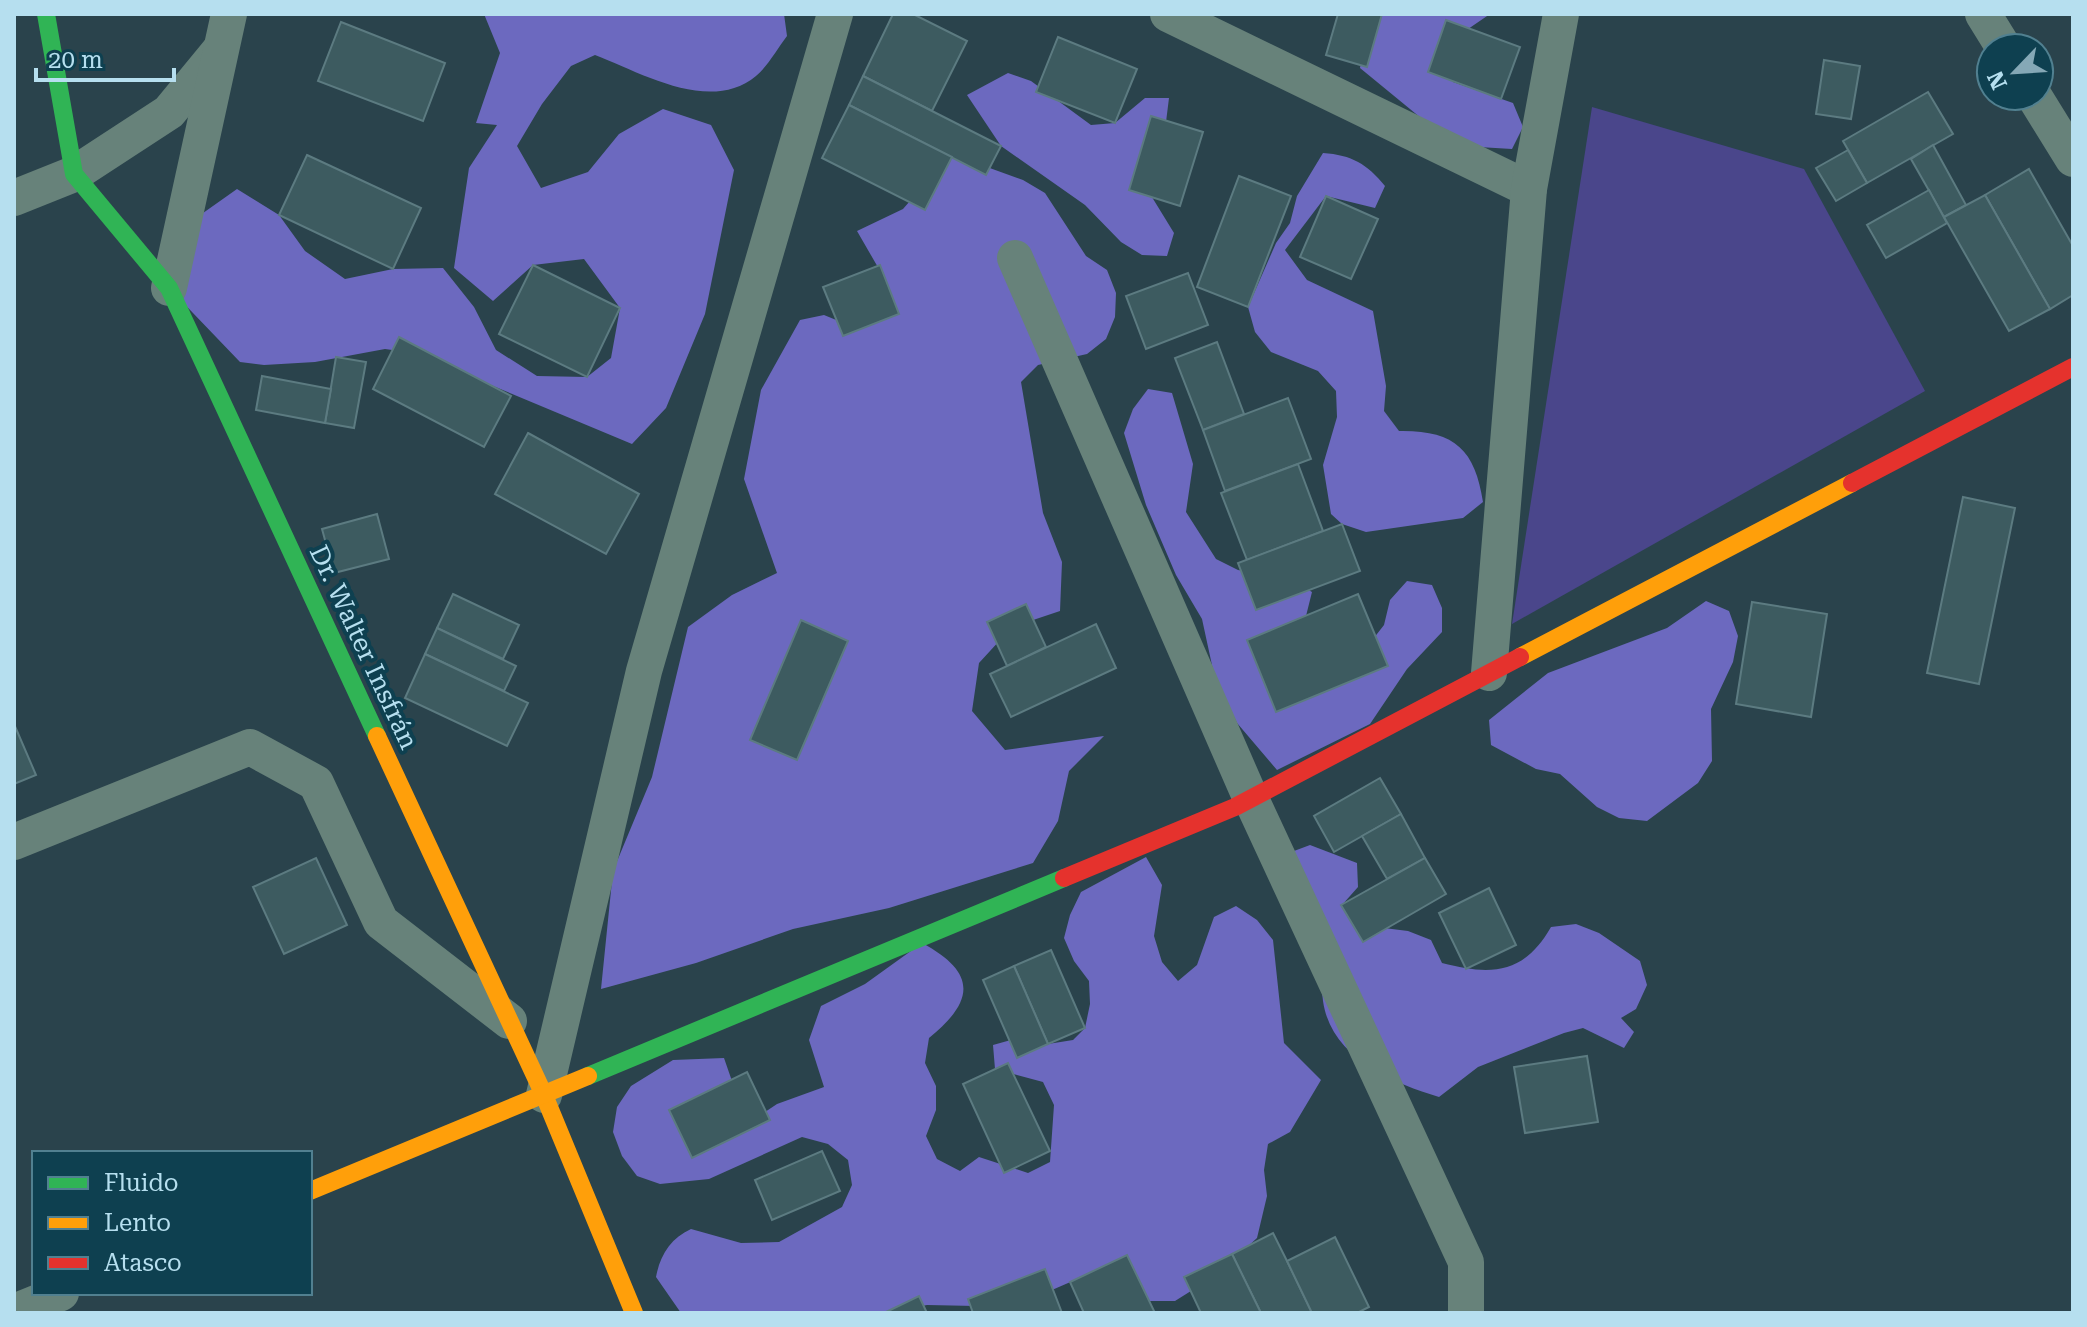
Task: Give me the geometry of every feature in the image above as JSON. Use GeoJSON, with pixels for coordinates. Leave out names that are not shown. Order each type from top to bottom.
{"type":"FeatureCollection","features":[{"type":"Feature","properties":{"kind":"street","name":"Dr. Walter Insfrán"},"geometry":{"type":"LineString","coordinates":[[46,14],[74,174],[169,288],[544,1095],[634,1313]]}},
{"type":"Feature","properties":{"kind":"street"},"geometry":{"type":"LineString","coordinates":[[544,1095],[644,671],[835,14]]}},
{"type":"Feature","properties":{"kind":"street"},"geometry":{"type":"LineString","coordinates":[[1168,14],[1529,189]]}},
{"type":"Feature","properties":{"kind":"street"},"geometry":{"type":"LineString","coordinates":[[1489,673],[1529,189],[1561,14]]}},
{"type":"Feature","properties":{"kind":"street"},"geometry":{"type":"LineString","coordinates":[[1983,14],[1994,32]]}},
{"type":"Feature","properties":{"kind":"street"},"geometry":{"type":"LineString","coordinates":[[14,198],[74,174],[169,112],[226,30]]}},
{"type":"Feature","properties":{"kind":"street"},"geometry":{"type":"LineString","coordinates":[[169,288],[226,30]]}},
{"type":"Feature","properties":{"kind":"street"},"geometry":{"type":"LineString","coordinates":[[2044,112],[2073,159]]}},
{"type":"Feature","properties":{"kind":"street"},"geometry":{"type":"LineString","coordinates":[[1015,258],[1251,799],[1466,1262],[1466,1313]]}},
{"type":"Feature","properties":{"kind":"street"},"geometry":{"type":"LineString","coordinates":[[312,1190],[1251,799],[2073,367]]}},
{"type":"Feature","properties":{"kind":"street"},"geometry":{"type":"LineString","coordinates":[[14,842],[250,747],[316,783],[381,922],[509,1021]]}},
{"type":"Feature","properties":{"kind":"street"},"geometry":{"type":"LineString","coordinates":[[14,1312],[56,1295]]}},
{"type":"Feature","properties":{"kind":"shaded area"},"geometry":{"type":"Polygon","coordinates":[[[484,14],[784,14],[787,36],[760,72],[738,87],[697,91],[654,80],[595,55],[571,66],[542,104],[517,146],[541,188],[588,172],[619,134],[663,109],[711,125],[734,170],[705,314],[666,408],[632,444],[414,353],[385,349],[315,362],[264,365],[240,362],[169,288],[196,218],[237,189],[279,215],[305,251],[345,279],[393,269],[443,268],[474,307],[496,350],[537,376],[587,377],[611,358],[620,308],[584,259],[533,265],[493,301],[454,268],[469,168],[497,125],[476,123],[500,53],[484,14]]]}},
{"type":"Feature","properties":{"kind":"shaded area"},"geometry":{"type":"Polygon","coordinates":[[[1370,14],[1490,14],[1452,40],[1440,62],[1453,82],[1513,103],[1523,127],[1512,149],[1462,146],[1438,132],[1360,68],[1370,14]]]}},
{"type":"Feature","properties":{"kind":"shaded area"},"geometry":{"type":"Polygon","coordinates":[[[1008,73],[1031,81],[1091,125],[1115,123],[1145,98],[1169,98],[1166,122],[1147,189],[1174,233],[1167,256],[1142,255],[1121,242],[1085,205],[1001,146],[967,95],[1008,73]]]}},
{"type":"Feature","properties":{"kind":"shaded area"},"geometry":{"type":"Polygon","coordinates":[[[1592,107],[1804,169],[1925,391],[1512,624],[1592,107]]]}},
{"type":"Feature","properties":{"kind":"shaded area"},"geometry":{"type":"Polygon","coordinates":[[[1323,153],[1358,162],[1385,186],[1375,208],[1326,196],[1285,250],[1307,280],[1373,311],[1386,386],[1384,411],[1399,431],[1434,434],[1448,439],[1459,446],[1474,468],[1483,502],[1463,518],[1366,532],[1342,524],[1331,514],[1323,465],[1337,417],[1336,391],[1318,371],[1271,352],[1255,332],[1248,307],[1276,243],[1290,223],[1297,196],[1323,153]]]}},
{"type":"Feature","properties":{"kind":"shaded area"},"geometry":{"type":"Polygon","coordinates":[[[951,154],[1023,180],[1045,193],[1086,256],[1107,270],[1116,293],[1115,317],[1106,339],[1087,354],[1038,365],[1021,382],[1043,513],[1062,562],[1060,611],[1012,627],[979,663],[972,711],[1005,750],[1104,736],[1069,771],[1058,821],[1033,863],[889,908],[793,929],[696,963],[601,989],[613,871],[652,777],[688,627],[732,595],[777,573],[744,479],[761,390],[800,320],[824,315],[846,324],[883,276],[857,231],[903,209],[951,154]]]}},
{"type":"Feature","properties":{"kind":"shaded area"},"geometry":{"type":"Polygon","coordinates":[[[1148,389],[1172,393],[1193,464],[1186,512],[1216,559],[1238,570],[1290,579],[1312,592],[1306,616],[1352,666],[1384,625],[1390,600],[1407,581],[1432,585],[1442,608],[1442,632],[1407,669],[1370,724],[1277,770],[1237,723],[1215,679],[1202,619],[1176,575],[1146,505],[1124,433],[1133,409],[1148,389]]]}},
{"type":"Feature","properties":{"kind":"shaded area"},"geometry":{"type":"Polygon","coordinates":[[[1706,601],[1729,611],[1738,636],[1733,662],[1711,709],[1712,761],[1698,783],[1647,821],[1619,818],[1597,807],[1560,774],[1536,769],[1491,745],[1489,720],[1548,673],[1667,628],[1706,601]]]}},
{"type":"Feature","properties":{"kind":"shaded area"},"geometry":{"type":"Polygon","coordinates":[[[1310,845],[1357,863],[1358,887],[1342,905],[1384,928],[1408,931],[1431,940],[1442,963],[1476,969],[1505,968],[1530,954],[1551,927],[1576,924],[1599,933],[1640,961],[1647,985],[1636,1009],[1621,1018],[1634,1032],[1624,1048],[1583,1028],[1564,1033],[1478,1067],[1439,1097],[1383,1075],[1350,1052],[1328,1021],[1322,994],[1322,946],[1286,854],[1310,845]]]}},
{"type":"Feature","properties":{"kind":"shaded area"},"geometry":{"type":"Polygon","coordinates":[[[1146,857],[1162,885],[1154,936],[1162,962],[1178,981],[1197,965],[1214,917],[1236,906],[1257,920],[1273,940],[1284,1043],[1321,1080],[1290,1132],[1268,1144],[1264,1170],[1267,1196],[1257,1238],[1218,1274],[1175,1301],[1147,1301],[1075,1280],[1029,1300],[976,1306],[927,1305],[885,1313],[681,1313],[656,1277],[660,1261],[672,1242],[691,1229],[741,1243],[779,1242],[842,1207],[852,1185],[848,1160],[828,1144],[802,1137],[709,1179],[660,1184],[637,1176],[622,1156],[613,1132],[617,1107],[631,1086],[673,1060],[724,1058],[733,1084],[756,1118],[777,1104],[824,1087],[809,1040],[821,1006],[865,984],[922,943],[952,965],[963,987],[962,999],[955,1011],[929,1038],[925,1063],[936,1086],[936,1110],[926,1136],[937,1159],[960,1171],[979,1157],[1028,1173],[1050,1162],[1054,1105],[1043,1082],[995,1069],[993,1045],[1018,1038],[1048,1044],[1073,1040],[1085,1028],[1090,1004],[1089,981],[1074,961],[1064,938],[1070,915],[1081,892],[1146,857]]]}},
{"type":"Feature","properties":{"kind":"building"},"geometry":{"type":"Polygon","coordinates":[[[893,14],[913,14],[967,41],[932,111],[863,76],[893,14]]]}},
{"type":"Feature","properties":{"kind":"building"},"geometry":{"type":"Polygon","coordinates":[[[1338,14],[1382,14],[1367,67],[1326,55],[1338,14]]]}},
{"type":"Feature","properties":{"kind":"building"},"geometry":{"type":"Polygon","coordinates":[[[1446,20],[1520,47],[1501,99],[1428,72],[1446,20]]]}},
{"type":"Feature","properties":{"kind":"building"},"geometry":{"type":"Polygon","coordinates":[[[341,22],[445,63],[423,121],[318,81],[341,22]]]}},
{"type":"Feature","properties":{"kind":"building"},"geometry":{"type":"Polygon","coordinates":[[[1058,37],[1137,69],[1115,123],[1036,92],[1058,37]]]}},
{"type":"Feature","properties":{"kind":"building"},"geometry":{"type":"Polygon","coordinates":[[[1824,60],[1860,66],[1851,119],[1816,114],[1824,60]]]}},
{"type":"Feature","properties":{"kind":"building"},"geometry":{"type":"Polygon","coordinates":[[[863,76],[1001,146],[986,175],[849,105],[863,76]]]}},
{"type":"Feature","properties":{"kind":"building"},"geometry":{"type":"Polygon","coordinates":[[[1928,92],[1953,134],[1867,183],[1843,141],[1928,92]]]}},
{"type":"Feature","properties":{"kind":"building"},"geometry":{"type":"Polygon","coordinates":[[[849,105],[952,157],[925,210],[822,158],[849,105]]]}},
{"type":"Feature","properties":{"kind":"building"},"geometry":{"type":"Polygon","coordinates":[[[1151,116],[1203,132],[1180,206],[1129,190],[1151,116]]]}},
{"type":"Feature","properties":{"kind":"building"},"geometry":{"type":"Polygon","coordinates":[[[1933,145],[1966,205],[1944,217],[1911,159],[1933,145]]]}},
{"type":"Feature","properties":{"kind":"building"},"geometry":{"type":"Polygon","coordinates":[[[1848,150],[1867,183],[1836,201],[1816,168],[1848,150]]]}},
{"type":"Feature","properties":{"kind":"building"},"geometry":{"type":"Polygon","coordinates":[[[307,155],[421,208],[393,269],[279,215],[307,155]]]}},
{"type":"Feature","properties":{"kind":"building"},"geometry":{"type":"Polygon","coordinates":[[[2029,169],[2073,246],[2073,295],[2050,309],[1985,195],[2029,169]]]}},
{"type":"Feature","properties":{"kind":"building"},"geometry":{"type":"Polygon","coordinates":[[[1239,176],[1291,196],[1248,307],[1197,287],[1239,176]]]}},
{"type":"Feature","properties":{"kind":"building"},"geometry":{"type":"Polygon","coordinates":[[[1929,190],[1947,223],[1886,258],[1867,225],[1929,190]]]}},
{"type":"Feature","properties":{"kind":"building"},"geometry":{"type":"Polygon","coordinates":[[[1985,195],[2050,309],[2009,331],[1944,217],[1985,195]]]}},
{"type":"Feature","properties":{"kind":"building"},"geometry":{"type":"Polygon","coordinates":[[[1326,196],[1378,219],[1351,279],[1300,257],[1326,196]]]}},
{"type":"Feature","properties":{"kind":"building"},"geometry":{"type":"Polygon","coordinates":[[[533,265],[620,308],[587,377],[499,334],[533,265]]]}},
{"type":"Feature","properties":{"kind":"building"},"geometry":{"type":"Polygon","coordinates":[[[880,265],[899,314],[843,336],[823,287],[880,265]]]}},
{"type":"Feature","properties":{"kind":"building"},"geometry":{"type":"Polygon","coordinates":[[[1188,273],[1208,325],[1146,349],[1126,296],[1188,273]]]}},
{"type":"Feature","properties":{"kind":"building"},"geometry":{"type":"Polygon","coordinates":[[[399,337],[511,396],[484,447],[373,389],[399,337]]]}},
{"type":"Feature","properties":{"kind":"building"},"geometry":{"type":"Polygon","coordinates":[[[1217,342],[1244,414],[1203,430],[1175,358],[1217,342]]]}},
{"type":"Feature","properties":{"kind":"building"},"geometry":{"type":"Polygon","coordinates":[[[336,357],[366,362],[354,428],[325,423],[336,357]]]}},
{"type":"Feature","properties":{"kind":"building"},"geometry":{"type":"Polygon","coordinates":[[[262,376],[331,389],[325,423],[256,410],[262,376]]]}},
{"type":"Feature","properties":{"kind":"building"},"geometry":{"type":"Polygon","coordinates":[[[1288,398],[1311,459],[1225,491],[1203,430],[1288,398]]]}},
{"type":"Feature","properties":{"kind":"building"},"geometry":{"type":"Polygon","coordinates":[[[528,433],[639,494],[606,554],[495,494],[528,433]]]}},
{"type":"Feature","properties":{"kind":"building"},"geometry":{"type":"Polygon","coordinates":[[[1298,464],[1323,531],[1247,560],[1221,493],[1298,464]]]}},
{"type":"Feature","properties":{"kind":"building"},"geometry":{"type":"Polygon","coordinates":[[[1963,497],[2015,508],[1979,684],[1927,673],[1963,497]]]}},
{"type":"Feature","properties":{"kind":"building"},"geometry":{"type":"Polygon","coordinates":[[[377,514],[389,559],[334,573],[322,529],[377,514]]]}},
{"type":"Feature","properties":{"kind":"building"},"geometry":{"type":"Polygon","coordinates":[[[1342,524],[1360,571],[1256,610],[1238,563],[1342,524]]]}},
{"type":"Feature","properties":{"kind":"building"},"geometry":{"type":"Polygon","coordinates":[[[453,594],[519,625],[503,659],[437,628],[453,594]]]}},
{"type":"Feature","properties":{"kind":"building"},"geometry":{"type":"Polygon","coordinates":[[[1358,594],[1388,666],[1276,712],[1247,640],[1358,594]]]}},
{"type":"Feature","properties":{"kind":"building"},"geometry":{"type":"Polygon","coordinates":[[[1752,602],[1827,614],[1811,717],[1736,704],[1752,602]]]}},
{"type":"Feature","properties":{"kind":"building"},"geometry":{"type":"Polygon","coordinates":[[[1026,604],[1046,647],[1007,666],[987,622],[1026,604]]]}},
{"type":"Feature","properties":{"kind":"building"},"geometry":{"type":"Polygon","coordinates":[[[801,620],[848,641],[797,760],[750,740],[801,620]]]}},
{"type":"Feature","properties":{"kind":"building"},"geometry":{"type":"Polygon","coordinates":[[[1096,624],[1116,668],[1011,717],[990,674],[1096,624]]]}},
{"type":"Feature","properties":{"kind":"building"},"geometry":{"type":"Polygon","coordinates":[[[437,628],[516,666],[504,691],[425,654],[437,628]]]}},
{"type":"Feature","properties":{"kind":"building"},"geometry":{"type":"Polygon","coordinates":[[[425,654],[528,703],[507,746],[405,698],[425,654]]]}},
{"type":"Feature","properties":{"kind":"building"},"geometry":{"type":"Polygon","coordinates":[[[14,724],[36,775],[14,784],[14,724]]]}},
{"type":"Feature","properties":{"kind":"building"},"geometry":{"type":"Polygon","coordinates":[[[1380,778],[1401,814],[1334,852],[1314,816],[1380,778]]]}},
{"type":"Feature","properties":{"kind":"building"},"geometry":{"type":"Polygon","coordinates":[[[1401,814],[1425,858],[1387,879],[1362,836],[1401,814]]]}},
{"type":"Feature","properties":{"kind":"building"},"geometry":{"type":"Polygon","coordinates":[[[316,858],[347,925],[284,954],[253,887],[316,858]]]}},
{"type":"Feature","properties":{"kind":"building"},"geometry":{"type":"Polygon","coordinates":[[[1425,858],[1446,894],[1363,942],[1341,905],[1425,858]]]}},
{"type":"Feature","properties":{"kind":"building"},"geometry":{"type":"Polygon","coordinates":[[[1489,888],[1516,945],[1466,969],[1439,913],[1489,888]]]}},
{"type":"Feature","properties":{"kind":"building"},"geometry":{"type":"Polygon","coordinates":[[[1051,950],[1085,1028],[1048,1044],[1014,966],[1051,950]]]}},
{"type":"Feature","properties":{"kind":"building"},"geometry":{"type":"Polygon","coordinates":[[[1014,966],[1048,1044],[1017,1058],[983,980],[1014,966]]]}},
{"type":"Feature","properties":{"kind":"building"},"geometry":{"type":"Polygon","coordinates":[[[1587,1056],[1598,1122],[1525,1133],[1514,1067],[1587,1056]]]}},
{"type":"Feature","properties":{"kind":"building"},"geometry":{"type":"Polygon","coordinates":[[[1008,1063],[1050,1151],[1004,1173],[963,1084],[1008,1063]]]}},
{"type":"Feature","properties":{"kind":"building"},"geometry":{"type":"Polygon","coordinates":[[[747,1072],[770,1120],[692,1158],[669,1110],[747,1072]]]}},
{"type":"Feature","properties":{"kind":"building"},"geometry":{"type":"Polygon","coordinates":[[[822,1151],[840,1191],[772,1220],[755,1180],[822,1151]]]}},
{"type":"Feature","properties":{"kind":"building"},"geometry":{"type":"Polygon","coordinates":[[[1273,1233],[1312,1313],[1261,1313],[1232,1254],[1273,1233]]]}},
{"type":"Feature","properties":{"kind":"building"},"geometry":{"type":"Polygon","coordinates":[[[1335,1237],[1369,1307],[1357,1313],[1312,1313],[1287,1261],[1335,1237]]]}},
{"type":"Feature","properties":{"kind":"building"},"geometry":{"type":"Polygon","coordinates":[[[1232,1254],[1261,1313],[1201,1313],[1184,1277],[1232,1254]]]}},
{"type":"Feature","properties":{"kind":"building"},"geometry":{"type":"Polygon","coordinates":[[[1127,1255],[1155,1313],[1084,1313],[1070,1282],[1127,1255]]]}},
{"type":"Feature","properties":{"kind":"building"},"geometry":{"type":"Polygon","coordinates":[[[1045,1269],[1062,1313],[973,1313],[968,1299],[1045,1269]]]}},
{"type":"Feature","properties":{"kind":"building"},"geometry":{"type":"Polygon","coordinates":[[[919,1296],[927,1313],[884,1313],[919,1296]]]}},
{"type":"Feature","properties":{"kind":"traffic: fast"},"geometry":{"type":"LineString","coordinates":[[46,14],[74,174],[169,288],[377,736]]}},
{"type":"Feature","properties":{"kind":"traffic: fast"},"geometry":{"type":"LineString","coordinates":[[588,1076],[1064,878]]}},
{"type":"Feature","properties":{"kind":"traffic: slow"},"geometry":{"type":"LineString","coordinates":[[1520,657],[1852,483]]}},
{"type":"Feature","properties":{"kind":"traffic: slow"},"geometry":{"type":"LineString","coordinates":[[377,736],[544,1095],[634,1313]]}},
{"type":"Feature","properties":{"kind":"traffic: slow"},"geometry":{"type":"LineString","coordinates":[[312,1190],[588,1076]]}},
{"type":"Feature","properties":{"kind":"traffic: jam"},"geometry":{"type":"LineString","coordinates":[[1852,483],[2073,367]]}},
{"type":"Feature","properties":{"kind":"traffic: jam"},"geometry":{"type":"LineString","coordinates":[[1064,878],[1235,807],[1520,657]]}}]}
